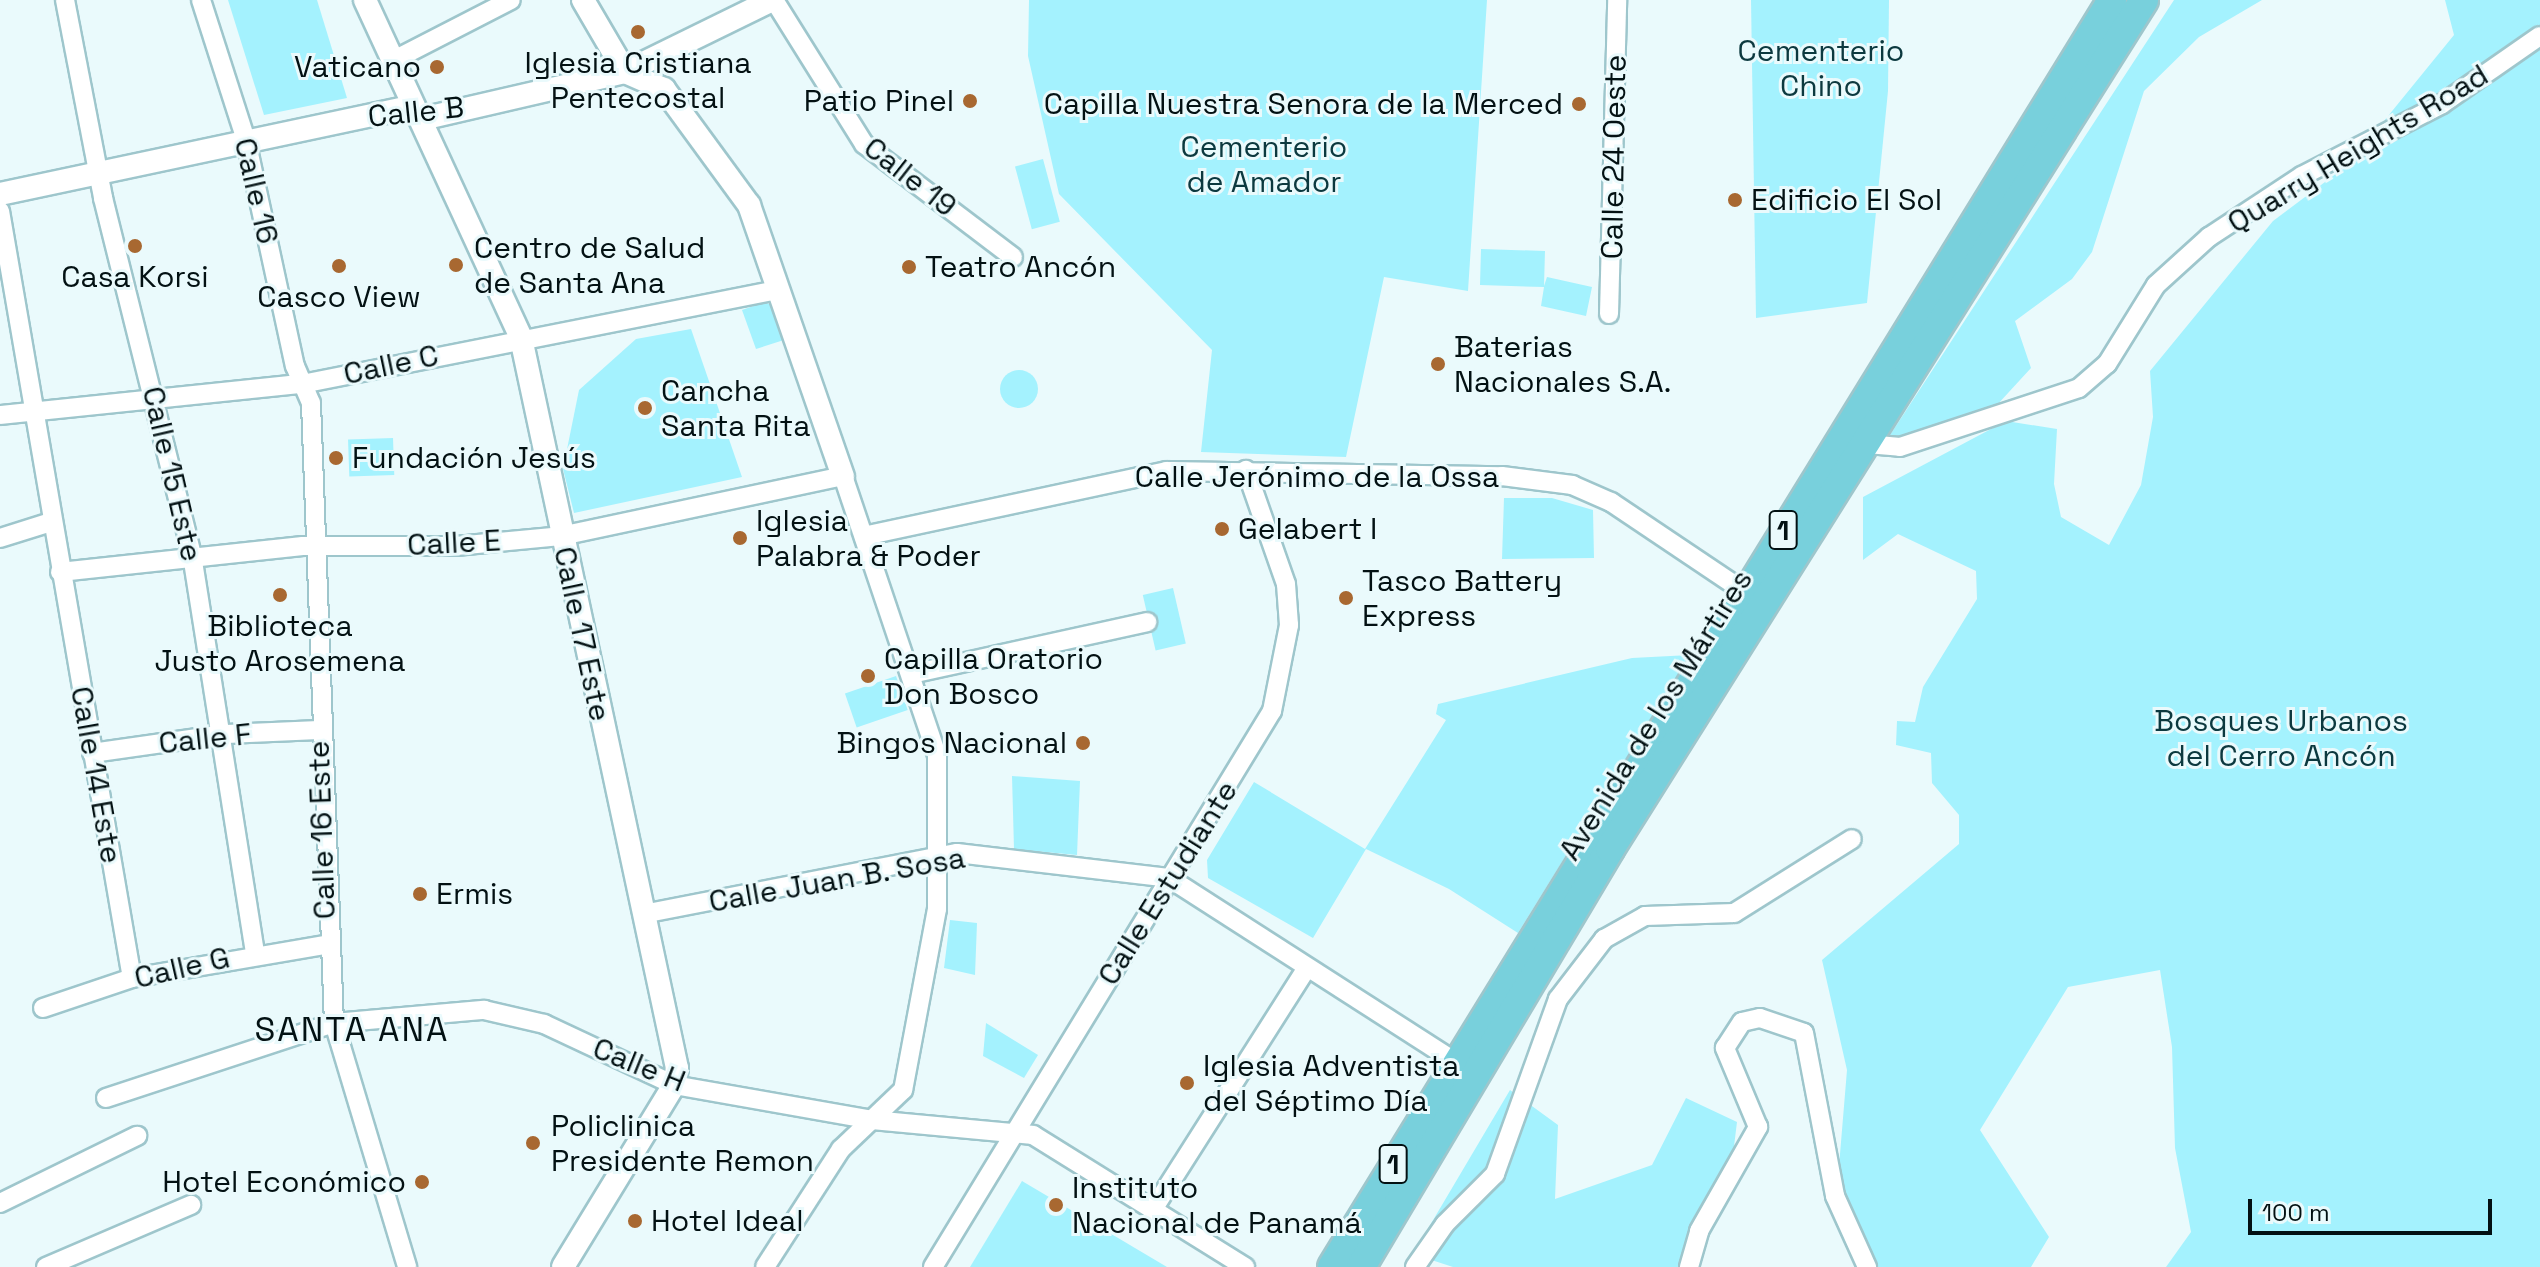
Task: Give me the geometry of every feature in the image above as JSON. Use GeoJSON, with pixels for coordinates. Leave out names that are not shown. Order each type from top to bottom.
{"type":"FeatureCollection","features":[{"type":"Feature","properties":{"kind":"highway","name":"Avenida de los Mártires"},"geometry":{"type":"LineString","coordinates":[[1332,1267],[2112,0]]}},
{"type":"Feature","properties":{"kind":"highway","name":"Avenida de los Mártires"},"geometry":{"type":"LineString","coordinates":[[1364,1263],[1610,849],[2144,0]]}},
{"type":"Feature","properties":{"kind":"street","name":"Calle 15 Este"},"geometry":{"type":"LineString","coordinates":[[65,0],[100,169],[192,555],[226,734],[255,952]]}},
{"type":"Feature","properties":{"kind":"street","name":"Calle 16"},"geometry":{"type":"LineString","coordinates":[[201,0],[246,140],[302,384]]}},
{"type":"Feature","properties":{"kind":"street","name":"Calle 17 Este"},"geometry":{"type":"LineString","coordinates":[[365,0],[426,118],[521,338],[677,1068],[674,1085]]}},
{"type":"Feature","properties":{"kind":"street"},"geometry":{"type":"LineString","coordinates":[[396,59],[511,0]]}},
{"type":"Feature","properties":{"kind":"street"},"geometry":{"type":"LineString","coordinates":[[583,0],[625,72],[664,89],[749,205],[937,755],[942,857],[915,1048],[895,1106],[872,1120],[800,1203],[765,1267]]}},
{"type":"Feature","properties":{"kind":"street","name":"Calle B"},"geometry":{"type":"LineString","coordinates":[[0,194],[100,169],[405,108],[426,118],[625,72],[773,0]]}},
{"type":"Feature","properties":{"kind":"street","name":"Calle 19"},"geometry":{"type":"LineString","coordinates":[[773,0],[864,144],[1013,257]]}},
{"type":"Feature","properties":{"kind":"street","name":"Calle 24 Oeste"},"geometry":{"type":"LineString","coordinates":[[1609,314],[1617,0]]}},
{"type":"Feature","properties":{"kind":"street","name":"Quarry Heights Road"},"geometry":{"type":"LineString","coordinates":[[1867,444],[1900,447],[2079,388],[2107,364],[2156,285],[2209,237],[2302,176],[2442,104],[2540,36]]}},
{"type":"Feature","properties":{"kind":"street","name":"Calle 14 Este"},"geometry":{"type":"LineString","coordinates":[[0,211],[51,522],[132,978]]}},
{"type":"Feature","properties":{"kind":"street","name":"Calle C"},"geometry":{"type":"LineString","coordinates":[[0,415],[302,384],[521,338],[778,290]]}},
{"type":"Feature","properties":{"kind":"street","name":"Calle 16 Este"},"geometry":{"type":"LineString","coordinates":[[302,384],[311,403],[325,945],[334,1023],[407,1267]]}},
{"type":"Feature","properties":{"kind":"street","name":"Calle Jerónimo de la Ossa"},"geometry":{"type":"LineString","coordinates":[[864,536],[1126,475],[1246,470],[1502,476],[1572,485],[1633,514],[1745,592]]}},
{"type":"Feature","properties":{"kind":"street","name":"Calle Estudiante"},"geometry":{"type":"LineString","coordinates":[[933,1267],[1018,1132],[1169,878],[1258,738],[1282,673],[1286,584],[1246,470]]}},
{"type":"Feature","properties":{"kind":"street","name":"Calle E"},"geometry":{"type":"LineString","coordinates":[[60,572],[192,555],[316,546],[561,536],[843,476]]}},
{"type":"Feature","properties":{"kind":"street"},"geometry":{"type":"LineString","coordinates":[[0,538],[51,522]]}},
{"type":"Feature","properties":{"kind":"street"},"geometry":{"type":"LineString","coordinates":[[911,674],[1147,622]]}},
{"type":"Feature","properties":{"kind":"street","name":"Calle F"},"geometry":{"type":"LineString","coordinates":[[92,753],[226,734],[319,730]]}},
{"type":"Feature","properties":{"kind":"street"},"geometry":{"type":"LineString","coordinates":[[1415,1267],[1445,1224],[1495,1174],[1558,999],[1604,939],[1645,916],[1734,913],[1852,839]]}},
{"type":"Feature","properties":{"kind":"street","name":"Calle Juan B. Sosa"},"geometry":{"type":"LineString","coordinates":[[643,914],[942,857],[1169,878],[1306,969],[1456,1062]]}},
{"type":"Feature","properties":{"kind":"street","name":"Calle G"},"geometry":{"type":"LineString","coordinates":[[43,1008],[132,978],[255,952],[325,945]]}},
{"type":"Feature","properties":{"kind":"street"},"geometry":{"type":"LineString","coordinates":[[1152,1211],[1306,969]]}},
{"type":"Feature","properties":{"kind":"street","name":"Calle H"},"geometry":{"type":"LineString","coordinates":[[106,1098],[334,1023],[484,1010],[515,1015],[674,1085],[872,1120],[1018,1132],[1245,1267]]}},
{"type":"Feature","properties":{"kind":"street"},"geometry":{"type":"LineString","coordinates":[[1689,1267],[1699,1231],[1758,1127],[1725,1048],[1742,1022],[1760,1018],[1804,1033],[1835,1196],[1867,1267]]}},
{"type":"Feature","properties":{"kind":"street"},"geometry":{"type":"LineString","coordinates":[[563,1267],[674,1085]]}},
{"type":"Feature","properties":{"kind":"street"},"geometry":{"type":"LineString","coordinates":[[0,1203],[137,1136]]}},
{"type":"Feature","properties":{"kind":"street"},"geometry":{"type":"LineString","coordinates":[[46,1267],[191,1205]]}},
{"type":"Feature","properties":{"kind":"green space"},"geometry":{"type":"Polygon","coordinates":[[[228,0],[317,0],[347,98],[264,115],[228,0]]]}},
{"type":"Feature","properties":{"kind":"green space","name":"Cementerio de Amador"},"geometry":{"type":"Polygon","coordinates":[[[1029,0],[1487,0],[1468,291],[1384,277],[1346,457],[1201,452],[1212,350],[1059,194],[1028,56],[1029,0]]]}},
{"type":"Feature","properties":{"kind":"green space","name":"Cementerio Chino"},"geometry":{"type":"Polygon","coordinates":[[[1751,0],[1889,0],[1888,91],[1867,303],[1756,318],[1751,0]]]}},
{"type":"Feature","properties":{"kind":"green space"},"geometry":{"type":"Polygon","coordinates":[[[2174,0],[2262,0],[2199,37],[2144,91],[2092,252],[2072,279],[2015,321],[2031,368],[1997,405],[1877,455],[2174,0]]]}},
{"type":"Feature","properties":{"kind":"green space","name":"Bosques Urbanos del Cerro Ancón"},"geometry":{"type":"Polygon","coordinates":[[[2445,0],[2540,0],[2540,1267],[2166,1267],[2191,1232],[2175,1148],[2172,1047],[2160,970],[2068,987],[1980,1130],[2049,1237],[2031,1267],[1876,1267],[1837,1190],[1847,1070],[1822,960],[1959,844],[1959,815],[1932,783],[1931,753],[1896,745],[1897,721],[1915,722],[1923,687],[1977,599],[1976,571],[1898,534],[1863,560],[1863,497],[2006,421],[2057,429],[2054,484],[2061,517],[2109,545],[2141,485],[2153,417],[2150,371],[2273,221],[2349,164],[2454,35],[2445,0]]]}},
{"type":"Feature","properties":{"kind":"green space"},"geometry":{"type":"Polygon","coordinates":[[[1043,159],[1060,222],[1032,229],[1015,167],[1043,159]]]}},
{"type":"Feature","properties":{"kind":"green space"},"geometry":{"type":"Polygon","coordinates":[[[1481,249],[1545,251],[1544,286],[1547,277],[1592,287],[1586,316],[1541,306],[1544,287],[1480,285],[1481,249]]]}},
{"type":"Feature","properties":{"kind":"green space"},"geometry":{"type":"Polygon","coordinates":[[[765,302],[775,307],[787,339],[756,349],[742,310],[765,302]]]}},
{"type":"Feature","properties":{"kind":"green space","name":"Cancha Santa Rita"},"geometry":{"type":"Polygon","coordinates":[[[691,329],[742,477],[574,513],[563,469],[579,390],[636,339],[691,329]]]}},
{"type":"Feature","properties":{"kind":"green space"},"geometry":{"type":"Polygon","coordinates":[[[1019,370],[1032,376],[1038,389],[1032,402],[1019,408],[1006,402],[1000,389],[1006,376],[1019,370]]]}},
{"type":"Feature","properties":{"kind":"green space"},"geometry":{"type":"Polygon","coordinates":[[[393,438],[394,475],[349,477],[348,440],[393,438]]]}},
{"type":"Feature","properties":{"kind":"green space"},"geometry":{"type":"Polygon","coordinates":[[[1504,498],[1552,498],[1593,510],[1594,558],[1502,559],[1504,498]]]}},
{"type":"Feature","properties":{"kind":"green space"},"geometry":{"type":"Polygon","coordinates":[[[1173,588],[1186,644],[1156,651],[1143,595],[1173,588]]]}},
{"type":"Feature","properties":{"kind":"green space"},"geometry":{"type":"Polygon","coordinates":[[[1690,655],[1518,933],[1449,889],[1366,849],[1313,938],[1208,878],[1207,860],[1254,782],[1365,849],[1446,720],[1436,714],[1438,704],[1632,658],[1690,655]]]}},
{"type":"Feature","properties":{"kind":"green space"},"geometry":{"type":"Polygon","coordinates":[[[896,676],[908,710],[857,728],[845,694],[896,676]]]}},
{"type":"Feature","properties":{"kind":"green space"},"geometry":{"type":"Polygon","coordinates":[[[1012,776],[1080,781],[1077,855],[1014,849],[1012,776]]]}},
{"type":"Feature","properties":{"kind":"green space"},"geometry":{"type":"Polygon","coordinates":[[[950,920],[977,923],[975,975],[944,968],[950,920]]]}},
{"type":"Feature","properties":{"kind":"green space"},"geometry":{"type":"Polygon","coordinates":[[[986,1023],[1038,1055],[1024,1078],[983,1056],[986,1023]]]}},
{"type":"Feature","properties":{"kind":"green space"},"geometry":{"type":"Polygon","coordinates":[[[1510,1090],[1558,1125],[1555,1199],[1652,1165],[1686,1098],[1737,1122],[1730,1179],[1693,1249],[1701,1267],[1453,1267],[1413,1254],[1510,1090]]]}},
{"type":"Feature","properties":{"kind":"green space"},"geometry":{"type":"Polygon","coordinates":[[[1022,1181],[1167,1267],[970,1267],[1022,1181]]]}},
{"type":"Feature","properties":{"kind":"place","name":"Iglesia Cristiana Pentecostal"},"geometry":{"type":"Point","coordinates":[638,32]}},
{"type":"Feature","properties":{"kind":"place","name":"Vaticano"},"geometry":{"type":"Point","coordinates":[437,67]}},
{"type":"Feature","properties":{"kind":"place","name":"Patio Pinel"},"geometry":{"type":"Point","coordinates":[970,101]}},
{"type":"Feature","properties":{"kind":"place","name":"Capilla Nuestra Senora de la Merced"},"geometry":{"type":"Point","coordinates":[1579,104]}},
{"type":"Feature","properties":{"kind":"place","name":"Edificio El Sol"},"geometry":{"type":"Point","coordinates":[1735,200]}},
{"type":"Feature","properties":{"kind":"place","name":"Casa Korsi"},"geometry":{"type":"Point","coordinates":[135,246]}},
{"type":"Feature","properties":{"kind":"place","name":"Centro de Salud de Santa Ana"},"geometry":{"type":"Point","coordinates":[456,265]}},
{"type":"Feature","properties":{"kind":"place","name":"Casco View"},"geometry":{"type":"Point","coordinates":[339,266]}},
{"type":"Feature","properties":{"kind":"place","name":"Teatro Ancón"},"geometry":{"type":"Point","coordinates":[909,267]}},
{"type":"Feature","properties":{"kind":"place","name":"Baterias Nacionales S.A."},"geometry":{"type":"Point","coordinates":[1438,364]}},
{"type":"Feature","properties":{"kind":"place","name":"Cancha Santa Rita"},"geometry":{"type":"Point","coordinates":[645,408]}},
{"type":"Feature","properties":{"kind":"place","name":"Fundación Jesús"},"geometry":{"type":"Point","coordinates":[336,458]}},
{"type":"Feature","properties":{"kind":"place","name":"Gelabert I"},"geometry":{"type":"Point","coordinates":[1222,529]}},
{"type":"Feature","properties":{"kind":"place","name":"Iglesia Palabra & Poder"},"geometry":{"type":"Point","coordinates":[740,538]}},
{"type":"Feature","properties":{"kind":"place","name":"Biblioteca Justo Arosemena"},"geometry":{"type":"Point","coordinates":[280,595]}},
{"type":"Feature","properties":{"kind":"place","name":"Tasco Battery Express"},"geometry":{"type":"Point","coordinates":[1346,598]}},
{"type":"Feature","properties":{"kind":"place","name":"Capilla Oratorio Don Bosco"},"geometry":{"type":"Point","coordinates":[868,676]}},
{"type":"Feature","properties":{"kind":"place","name":"Bingos Nacional"},"geometry":{"type":"Point","coordinates":[1083,743]}},
{"type":"Feature","properties":{"kind":"place","name":"Ermis"},"geometry":{"type":"Point","coordinates":[420,894]}},
{"type":"Feature","properties":{"kind":"place","name":"Iglesia Adventista del Séptimo Día"},"geometry":{"type":"Point","coordinates":[1187,1083]}},
{"type":"Feature","properties":{"kind":"place","name":"Policlinica Presidente Remon"},"geometry":{"type":"Point","coordinates":[533,1143]}},
{"type":"Feature","properties":{"kind":"place","name":"Hotel Económico"},"geometry":{"type":"Point","coordinates":[422,1182]}},
{"type":"Feature","properties":{"kind":"place","name":"Instituto Nacional de Panamá"},"geometry":{"type":"Point","coordinates":[1056,1205]}},
{"type":"Feature","properties":{"kind":"place","name":"Hotel Ideal"},"geometry":{"type":"Point","coordinates":[635,1221]}},
{"type":"Feature","properties":{"kind":"district","name":"SANTA ANA"},"geometry":{"type":"Point","coordinates":[352,1030]}}]}
